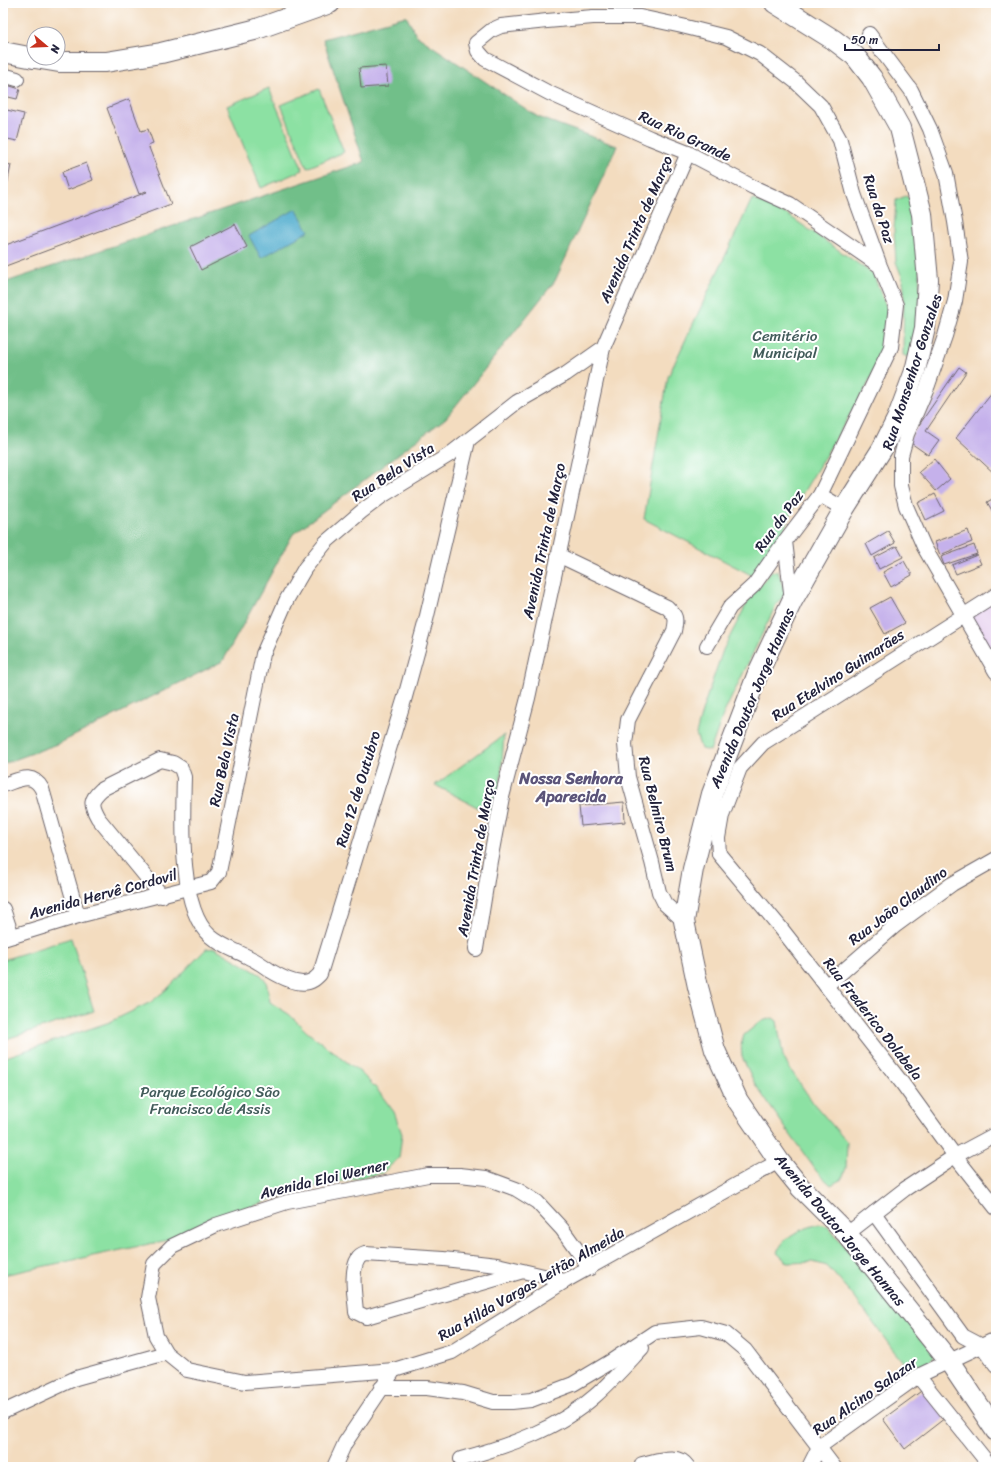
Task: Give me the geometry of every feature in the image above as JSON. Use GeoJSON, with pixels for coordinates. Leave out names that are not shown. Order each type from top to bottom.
{"type":"FeatureCollection","features":[{"type":"Feature","properties":{"kind":"highway"},"geometry":{"type":"LineString","coordinates":[[66,62],[106,62],[161,53],[254,30],[330,3]]}},
{"type":"Feature","properties":{"kind":"highway","name":"Avenida Doutor Jorge Hannas"},"geometry":{"type":"LineString","coordinates":[[775,3],[834,40],[854,56],[872,78],[900,128],[922,214],[928,280],[921,378],[897,418],[882,449],[844,509],[792,601],[758,673],[712,794],[693,869],[684,921],[698,987],[715,1050],[738,1101],[779,1161],[801,1188],[847,1234],[949,1362],[996,1431]]}},
{"type":"Feature","properties":{"kind":"highway"},"geometry":{"type":"LineString","coordinates":[[3,52],[26,56]]}},
{"type":"Feature","properties":{"kind":"street","name":"Rua da Paz"},"geometry":{"type":"LineString","coordinates":[[476,43],[492,30],[501,26],[593,17],[640,17],[726,37],[760,54],[796,82],[821,106],[840,140],[854,194],[896,305],[891,348],[820,495],[754,585],[730,607],[707,646]]}},
{"type":"Feature","properties":{"kind":"street","name":"Rua Monsenhor Gonzales"},"geometry":{"type":"LineString","coordinates":[[869,34],[911,90],[930,129],[946,174],[961,262],[955,301],[945,336],[921,378],[901,456],[901,486],[906,506],[924,547],[964,614],[996,672]]}},
{"type":"Feature","properties":{"kind":"street","name":"Rua Rio Grande"},"geometry":{"type":"LineString","coordinates":[[476,43],[478,51],[485,59],[549,93],[650,138],[688,153],[753,187],[790,204],[880,266]]}},
{"type":"Feature","properties":{"kind":"street","name":"Avenida Trinta de Março"},"geometry":{"type":"LineString","coordinates":[[476,949],[502,797],[528,698],[603,348],[688,153]]}},
{"type":"Feature","properties":{"kind":"street","name":"Rua Bela Vista"},"geometry":{"type":"LineString","coordinates":[[211,882],[219,872],[263,654],[287,599],[305,568],[326,542],[360,512],[382,496],[449,455],[517,402],[566,374],[603,348]]}},
{"type":"Feature","properties":{"kind":"street","name":"Rua 12 de Outubro"},"geometry":{"type":"LineString","coordinates":[[162,896],[92,809],[94,795],[102,788],[160,760],[173,763],[181,768],[184,777],[184,844],[188,889],[203,930],[224,946],[251,958],[281,977],[303,984],[312,981],[320,974],[405,697],[424,627],[468,441]]}},
{"type":"Feature","properties":{"kind":"street"},"geometry":{"type":"LineString","coordinates":[[820,495],[844,509]]}},
{"type":"Feature","properties":{"kind":"street"},"geometry":{"type":"LineString","coordinates":[[785,541],[792,601]]}},
{"type":"Feature","properties":{"kind":"street","name":"Rua Belmiro Brum"},"geometry":{"type":"LineString","coordinates":[[558,555],[666,607],[674,614],[676,621],[674,631],[628,720],[625,744],[628,777],[659,892],[665,904],[684,921]]}},
{"type":"Feature","properties":{"kind":"street","name":"Rua Etelvino Guimarães"},"geometry":{"type":"LineString","coordinates":[[719,854],[718,838],[722,815],[740,768],[763,743],[996,595]]}},
{"type":"Feature","properties":{"kind":"street"},"geometry":{"type":"LineString","coordinates":[[3,785],[26,778],[33,778],[42,788],[78,916]]}},
{"type":"Feature","properties":{"kind":"street","name":"Rua Frederico Dolabela"},"geometry":{"type":"LineString","coordinates":[[719,854],[902,1083],[955,1156],[996,1208]]}},
{"type":"Feature","properties":{"kind":"street","name":"Rua João Claudino"},"geometry":{"type":"LineString","coordinates":[[826,986],[896,925],[952,884],[996,859]]}},
{"type":"Feature","properties":{"kind":"street","name":"Avenida Hervê Cordovil"},"geometry":{"type":"LineString","coordinates":[[7,937],[78,916],[162,896],[211,882]]}},
{"type":"Feature","properties":{"kind":"street"},"geometry":{"type":"LineString","coordinates":[[3,909],[7,937]]}},
{"type":"Feature","properties":{"kind":"street"},"geometry":{"type":"LineString","coordinates":[[847,1234],[905,1189],[955,1156],[996,1134]]}},
{"type":"Feature","properties":{"kind":"street","name":"Rua Hilda Vargas Leitão Almeida"},"geometry":{"type":"LineString","coordinates":[[394,1370],[452,1352],[565,1281],[779,1161]]}},
{"type":"Feature","properties":{"kind":"street","name":"Avenida Eloi Werner"},"geometry":{"type":"LineString","coordinates":[[394,1370],[245,1382],[187,1370],[166,1353],[156,1336],[148,1298],[154,1264],[172,1246],[216,1225],[287,1202],[428,1175],[460,1175],[486,1178],[516,1189],[537,1202],[562,1229],[590,1268]]}},
{"type":"Feature","properties":{"kind":"street"},"geometry":{"type":"LineString","coordinates":[[874,1213],[963,1336],[982,1346],[996,1365]]}},
{"type":"Feature","properties":{"kind":"street"},"geometry":{"type":"LineString","coordinates":[[523,1271],[366,1317],[356,1312],[355,1265],[358,1258],[365,1254],[444,1259],[498,1265],[565,1281]]}},
{"type":"Feature","properties":{"kind":"street"},"geometry":{"type":"LineString","coordinates":[[381,1388],[427,1388],[463,1393],[493,1402],[531,1400],[574,1384],[655,1332],[701,1327],[726,1334],[744,1350],[834,1467]]}},
{"type":"Feature","properties":{"kind":"street"},"geometry":{"type":"LineString","coordinates":[[461,1459],[497,1449],[530,1437],[570,1414],[595,1397],[655,1332]]}},
{"type":"Feature","properties":{"kind":"street","name":"Rua Alcino Salazar"},"geometry":{"type":"LineString","coordinates":[[809,1467],[819,1447],[918,1376],[996,1339]]}},
{"type":"Feature","properties":{"kind":"street"},"geometry":{"type":"LineString","coordinates":[[3,1412],[76,1378],[166,1353]]}},
{"type":"Feature","properties":{"kind":"street"},"geometry":{"type":"LineString","coordinates":[[334,1467],[345,1444],[394,1370]]}},
{"type":"Feature","properties":{"kind":"street"},"geometry":{"type":"LineString","coordinates":[[918,1376],[991,1467]]}},
{"type":"Feature","properties":{"kind":"street"},"geometry":{"type":"LineString","coordinates":[[639,1466],[668,1459],[679,1459],[685,1462],[688,1467]]}},
{"type":"Feature","properties":{"kind":"shaded area"},"geometry":{"type":"Polygon","coordinates":[[[996,595],[996,672],[964,614],[996,595]]]}},
{"type":"Feature","properties":{"kind":"green space"},"geometry":{"type":"Polygon","coordinates":[[[406,16],[417,36],[538,117],[617,146],[555,281],[446,418],[293,534],[223,661],[60,743],[3,764],[3,283],[364,162],[323,39],[406,16]]]}},
{"type":"Feature","properties":{"kind":"green space"},"geometry":{"type":"Polygon","coordinates":[[[269,88],[303,170],[261,188],[227,106],[269,88]]]}},
{"type":"Feature","properties":{"kind":"green space"},"geometry":{"type":"Polygon","coordinates":[[[319,89],[344,152],[307,168],[281,105],[319,89]]]}},
{"type":"Feature","properties":{"kind":"green space"},"geometry":{"type":"Polygon","coordinates":[[[906,196],[911,200],[919,243],[920,314],[910,358],[903,355],[904,288],[902,277],[896,262],[894,230],[896,200],[906,196]]]}},
{"type":"Feature","properties":{"kind":"green space","name":"Cemitério Municipal"},"geometry":{"type":"Polygon","coordinates":[[[752,199],[788,215],[873,274],[888,311],[883,351],[866,388],[795,506],[782,534],[753,576],[644,519],[668,377],[752,199]]]}},
{"type":"Feature","properties":{"kind":"green space"},"geometry":{"type":"Polygon","coordinates":[[[771,571],[778,572],[786,593],[776,605],[723,715],[710,751],[701,749],[696,734],[703,708],[723,650],[748,601],[771,571]]]}},
{"type":"Feature","properties":{"kind":"green space"},"geometry":{"type":"Polygon","coordinates":[[[504,735],[498,818],[435,785],[504,735]]]}},
{"type":"Feature","properties":{"kind":"green space"},"geometry":{"type":"Polygon","coordinates":[[[71,938],[94,1011],[3,1040],[3,960],[71,938]]]}},
{"type":"Feature","properties":{"kind":"green space","name":"Parque Ecológico São Francisco de Assis"},"geometry":{"type":"Polygon","coordinates":[[[215,948],[261,975],[266,981],[270,1002],[290,1015],[307,1032],[360,1072],[376,1088],[394,1112],[402,1134],[399,1158],[382,1173],[289,1192],[168,1240],[3,1275],[3,1058],[110,1022],[151,1002],[167,989],[206,949],[215,948]]]}},
{"type":"Feature","properties":{"kind":"green space"},"geometry":{"type":"Polygon","coordinates":[[[773,1018],[777,1021],[783,1056],[788,1066],[814,1104],[847,1142],[846,1168],[842,1179],[831,1185],[817,1172],[772,1109],[755,1084],[742,1057],[741,1045],[744,1035],[761,1021],[773,1018]]]}},
{"type":"Feature","properties":{"kind":"green space"},"geometry":{"type":"Polygon","coordinates":[[[819,1224],[828,1226],[934,1354],[930,1362],[921,1367],[909,1369],[893,1350],[855,1298],[827,1266],[813,1262],[788,1263],[777,1253],[784,1241],[789,1237],[799,1231],[819,1224]]]}},
{"type":"Feature","properties":{"kind":"water"},"geometry":{"type":"Polygon","coordinates":[[[296,209],[309,231],[261,258],[249,236],[296,209]]]}},
{"type":"Feature","properties":{"kind":"building"},"geometry":{"type":"Polygon","coordinates":[[[386,66],[388,86],[361,88],[359,68],[386,66]]]}},
{"type":"Feature","properties":{"kind":"building"},"geometry":{"type":"Polygon","coordinates":[[[7,85],[20,89],[17,99],[4,96],[7,85]]]}},
{"type":"Feature","properties":{"kind":"building"},"geometry":{"type":"Polygon","coordinates":[[[3,97],[7,98],[4,112],[3,112],[3,97]]]}},
{"type":"Feature","properties":{"kind":"building"},"geometry":{"type":"Polygon","coordinates":[[[129,99],[141,131],[148,129],[153,143],[148,145],[171,204],[3,267],[3,246],[147,192],[146,191],[139,194],[107,108],[129,99]]]}},
{"type":"Feature","properties":{"kind":"building"},"geometry":{"type":"Polygon","coordinates":[[[7,110],[24,114],[17,141],[3,138],[3,125],[7,110]]]}},
{"type":"Feature","properties":{"kind":"building"},"geometry":{"type":"Polygon","coordinates":[[[3,163],[11,165],[4,201],[3,201],[3,163]]]}},
{"type":"Feature","properties":{"kind":"building"},"geometry":{"type":"Polygon","coordinates":[[[86,163],[93,180],[68,190],[62,172],[86,163]]]}},
{"type":"Feature","properties":{"kind":"building"},"geometry":{"type":"Polygon","coordinates":[[[235,224],[247,247],[201,270],[190,247],[235,224]]]}},
{"type":"Feature","properties":{"kind":"building"},"geometry":{"type":"Polygon","coordinates":[[[959,367],[966,372],[926,431],[939,440],[928,455],[908,441],[959,367]]]}},
{"type":"Feature","properties":{"kind":"building"},"geometry":{"type":"Polygon","coordinates":[[[996,387],[996,475],[956,438],[996,387]]]}},
{"type":"Feature","properties":{"kind":"building"},"geometry":{"type":"Polygon","coordinates":[[[934,459],[950,479],[936,491],[919,472],[934,459]]]}},
{"type":"Feature","properties":{"kind":"building"},"geometry":{"type":"Polygon","coordinates":[[[935,494],[944,511],[926,520],[918,503],[935,494]]]}},
{"type":"Feature","properties":{"kind":"building"},"geometry":{"type":"Polygon","coordinates":[[[996,497],[996,517],[987,502],[996,497]]]}},
{"type":"Feature","properties":{"kind":"building"},"geometry":{"type":"Polygon","coordinates":[[[968,530],[972,542],[940,555],[935,542],[968,530]]]}},
{"type":"Feature","properties":{"kind":"building"},"geometry":{"type":"Polygon","coordinates":[[[888,531],[895,543],[872,556],[866,544],[888,531]]]}},
{"type":"Feature","properties":{"kind":"building"},"geometry":{"type":"Polygon","coordinates":[[[974,545],[977,554],[944,565],[941,557],[974,545]]]}},
{"type":"Feature","properties":{"kind":"building"},"geometry":{"type":"Polygon","coordinates":[[[897,546],[903,557],[879,569],[874,558],[897,546]]]}},
{"type":"Feature","properties":{"kind":"building"},"geometry":{"type":"Polygon","coordinates":[[[977,555],[981,564],[956,574],[952,565],[977,555]]]}},
{"type":"Feature","properties":{"kind":"building"},"geometry":{"type":"Polygon","coordinates":[[[904,561],[912,575],[891,587],[883,572],[904,561]]]}},
{"type":"Feature","properties":{"kind":"building"},"geometry":{"type":"Polygon","coordinates":[[[890,597],[905,623],[885,634],[870,608],[890,597]]]}},
{"type":"Feature","properties":{"kind":"building"},"geometry":{"type":"Polygon","coordinates":[[[624,802],[625,822],[581,826],[579,806],[624,802]]]}},
{"type":"Feature","properties":{"kind":"building"},"geometry":{"type":"Polygon","coordinates":[[[924,1389],[945,1418],[905,1449],[883,1419],[924,1389]]]}},
{"type":"Feature","properties":{"kind":"district","name":"Nossa Senhora Aparecida"},"geometry":{"type":"Point","coordinates":[571,787]}}]}
